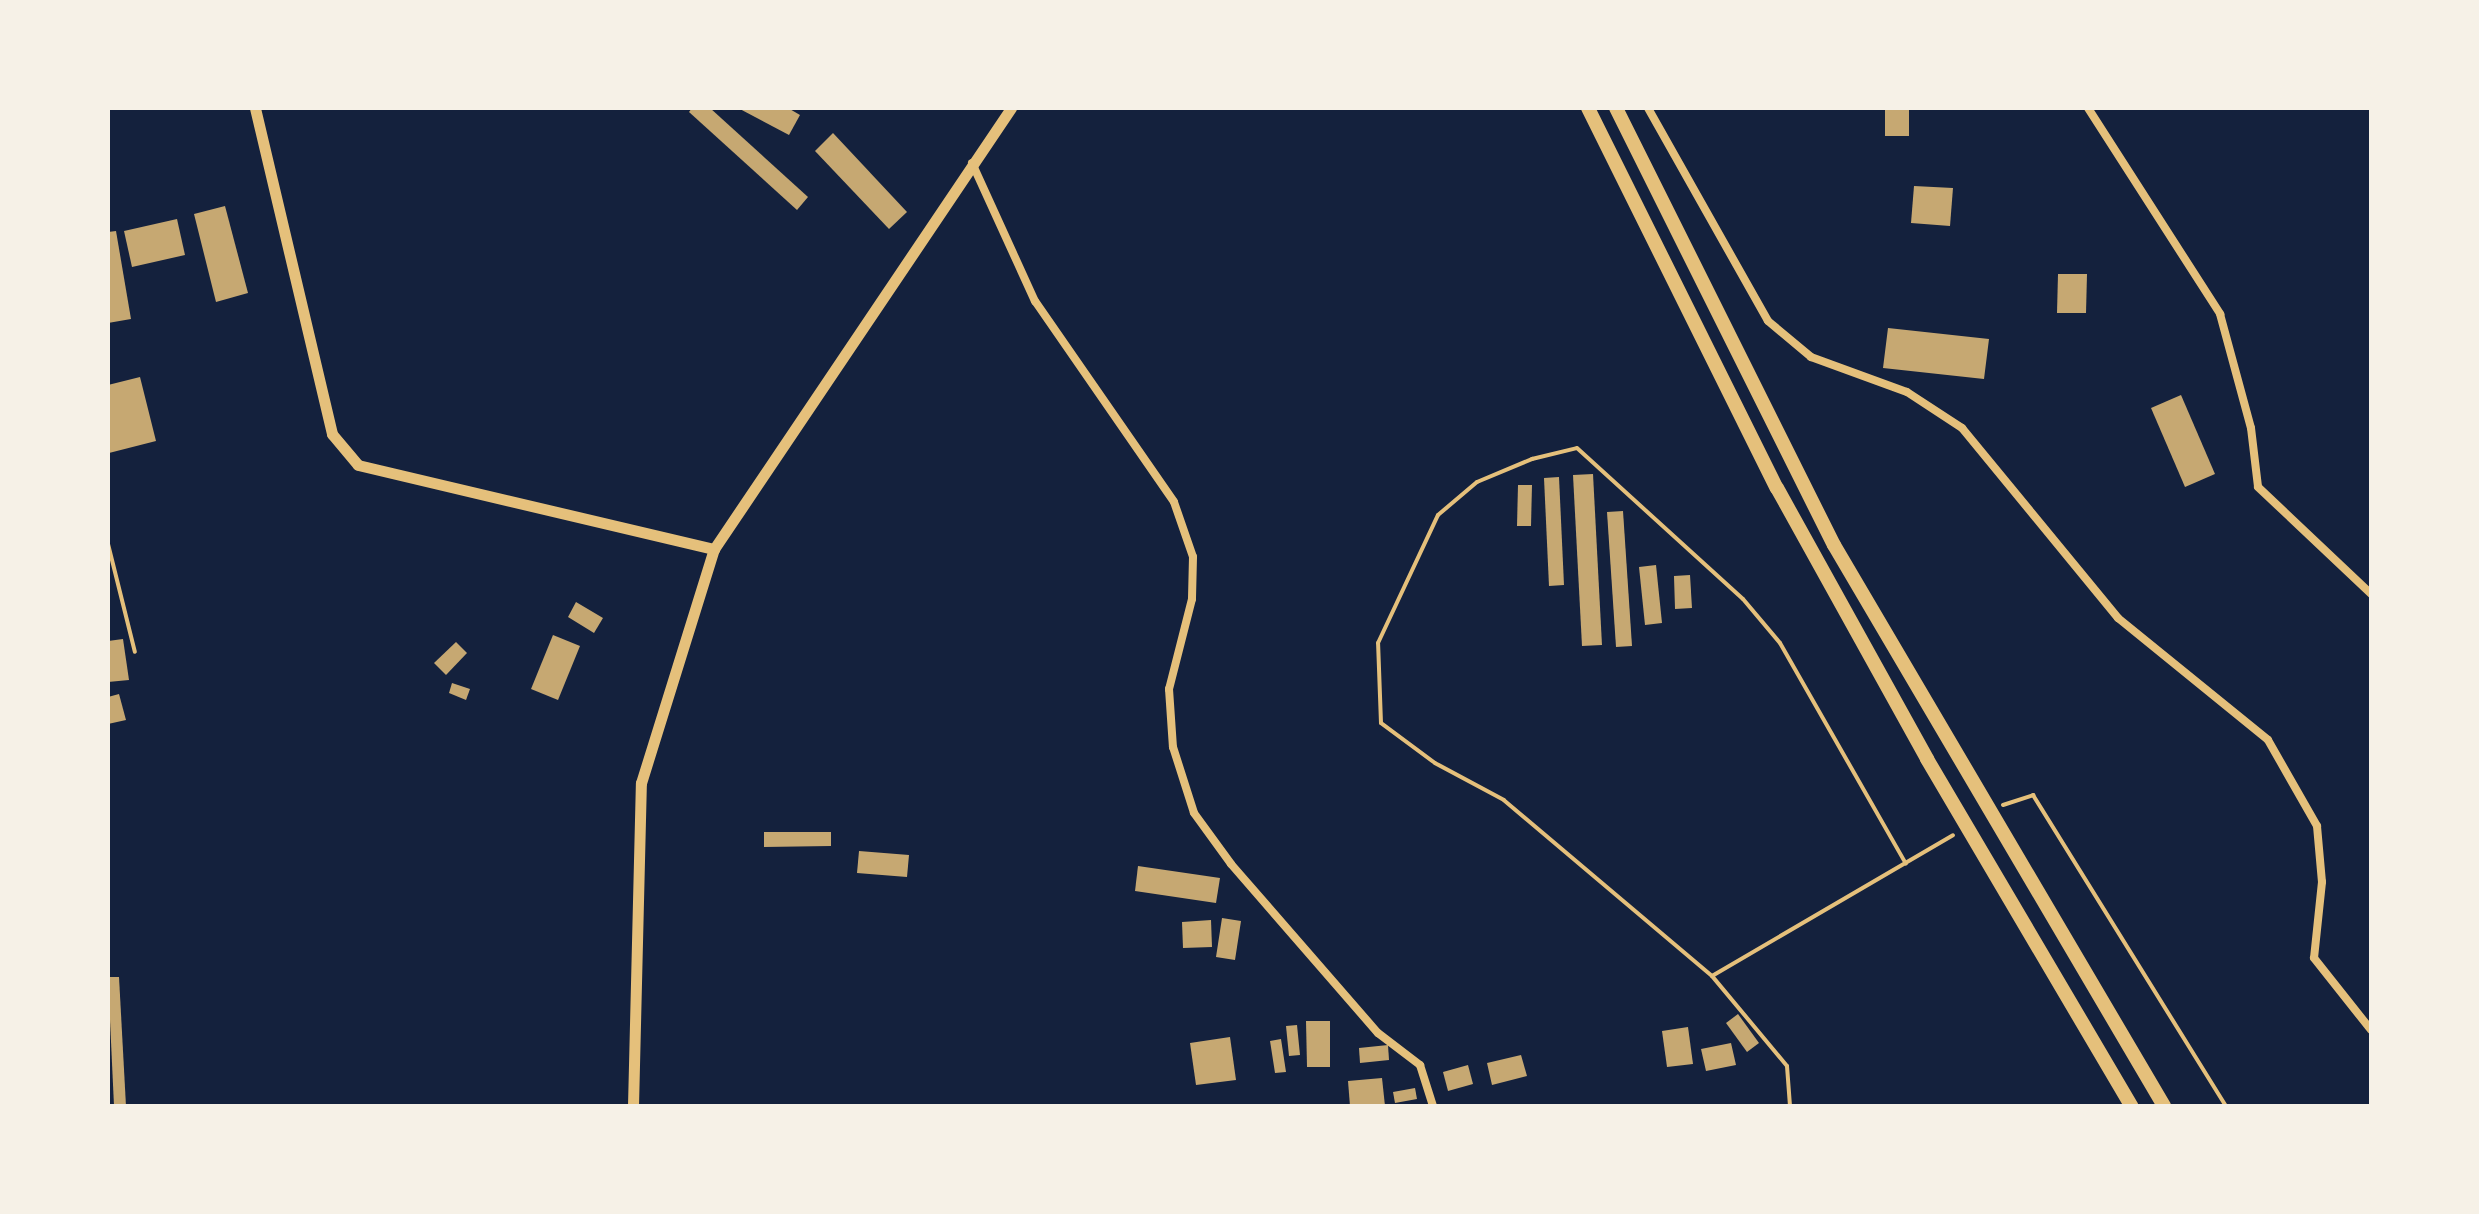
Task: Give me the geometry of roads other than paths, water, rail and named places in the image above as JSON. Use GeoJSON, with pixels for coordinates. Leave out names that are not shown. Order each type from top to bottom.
{"type":"FeatureCollection","features":[{"type":"Feature","properties":{"kind":"main road"},"geometry":{"type":"LineString","coordinates":[[1588,108],[1777,488],[1927,759],[2131,1106]]}},
{"type":"Feature","properties":{"kind":"main road"},"geometry":{"type":"LineString","coordinates":[[1616,108],[1834,545],[2164,1106]]}},
{"type":"Feature","properties":{"kind":"street"},"geometry":{"type":"LineString","coordinates":[[255,108],[332,434],[358,465],[714,549]]}},
{"type":"Feature","properties":{"kind":"street"},"geometry":{"type":"LineString","coordinates":[[633,1106],[641,783],[714,549],[1011,108]]}},
{"type":"Feature","properties":{"kind":"street"},"geometry":{"type":"LineString","coordinates":[[1648,108],[1768,321],[1811,357],[1907,392],[1962,428],[2118,618],[2268,740],[2317,826],[2322,882],[2314,958],[2371,1030]]}},
{"type":"Feature","properties":{"kind":"street"},"geometry":{"type":"LineString","coordinates":[[2088,108],[2220,314],[2251,428],[2258,487],[2371,594]]}},
{"type":"Feature","properties":{"kind":"street"},"geometry":{"type":"LineString","coordinates":[[972,163],[1035,301],[1174,502],[1193,557],[1192,599],[1169,689],[1173,747],[1194,813],[1231,864],[1378,1033],[1420,1065],[1433,1106]]}},
{"type":"Feature","properties":{"kind":"lane"},"geometry":{"type":"LineString","coordinates":[[108,544],[135,652]]}}]}
